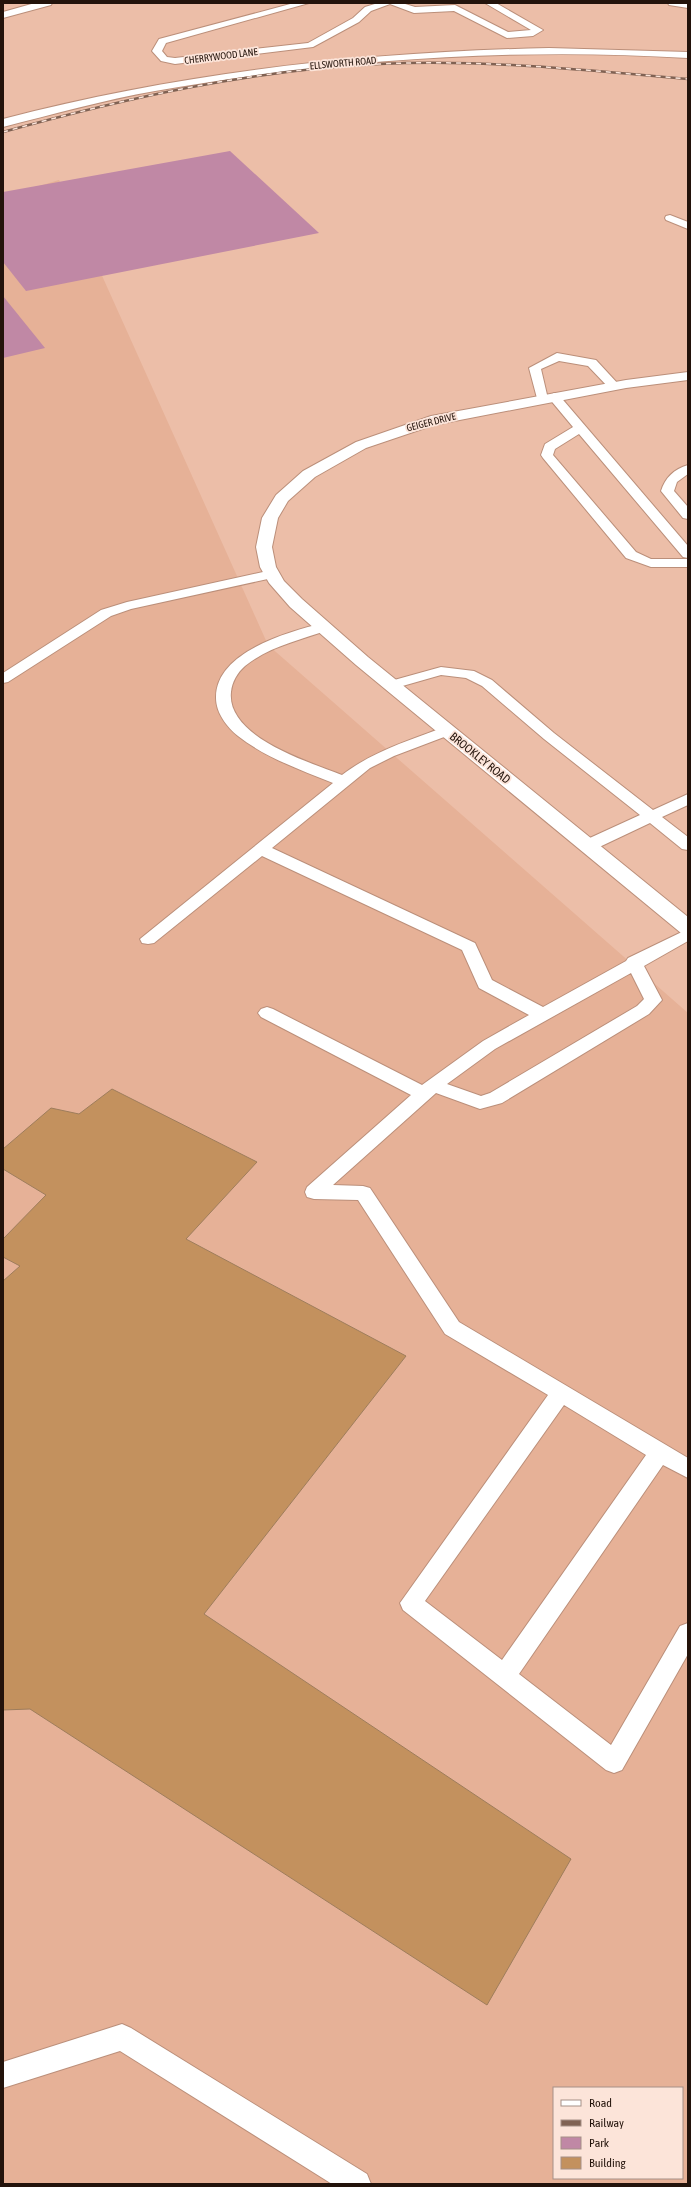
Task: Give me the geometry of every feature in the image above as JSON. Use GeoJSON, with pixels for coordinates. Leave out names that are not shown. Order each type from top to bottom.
{"type":"FeatureCollection","features":[{"type":"Feature","properties":{"kind":"street"},"geometry":{"type":"LineString","coordinates":[[3,15],[47,3]]}},
{"type":"Feature","properties":{"kind":"street"},"geometry":{"type":"LineString","coordinates":[[673,3],[688,5]]}},
{"type":"Feature","properties":{"kind":"street","name":"ELLSWORTH ROAD"},"geometry":{"type":"LineString","coordinates":[[7,119],[165,85],[240,73],[313,65],[481,52],[548,50],[620,50],[688,55]]}},
{"type":"Feature","properties":{"kind":"street","name":"GEIGER DRIVE"},"geometry":{"type":"LineString","coordinates":[[274,578],[268,567],[264,547],[270,518],[282,498],[309,474],[361,445],[398,431],[431,421],[614,386],[688,376]]}},
{"type":"Feature","properties":{"kind":"street","name":"BROOKLEY ROAD"},"geometry":{"type":"LineString","coordinates":[[274,578],[296,603],[323,627],[447,731],[688,928]]}},
{"type":"Feature","properties":{"kind":"lane","name":"CHERRYWOOD LANE"},"geometry":{"type":"LineString","coordinates":[[305,3],[224,23],[162,41],[157,51],[164,59],[175,61],[310,45],[356,20],[368,9],[387,3]]}},
{"type":"Feature","properties":{"kind":"lane"},"geometry":{"type":"LineString","coordinates":[[394,3],[414,10],[454,8],[507,35],[533,33],[538,30],[489,3]]}},
{"type":"Feature","properties":{"kind":"lane"},"geometry":{"type":"LineString","coordinates":[[670,218],[688,226]]}},
{"type":"Feature","properties":{"kind":"lane"},"geometry":{"type":"LineString","coordinates":[[614,386],[592,363],[557,357],[535,368],[548,398],[580,428],[688,554]]}},
{"type":"Feature","properties":{"kind":"lane"},"geometry":{"type":"LineString","coordinates":[[580,428],[549,447],[547,455],[631,555],[640,562],[658,564],[688,563]]}},
{"type":"Feature","properties":{"kind":"lane"},"geometry":{"type":"LineString","coordinates":[[688,468],[681,471],[669,484],[667,491],[688,514]]}},
{"type":"Feature","properties":{"kind":"lane"},"geometry":{"type":"LineString","coordinates":[[3,679],[106,612],[127,606],[274,578]]}},
{"type":"Feature","properties":{"kind":"lane"},"geometry":{"type":"LineString","coordinates":[[323,627],[260,651],[244,660],[229,674],[223,689],[224,707],[235,726],[252,740],[279,754],[345,782]]}},
{"type":"Feature","properties":{"kind":"lane"},"geometry":{"type":"LineString","coordinates":[[392,685],[441,672],[463,673],[487,683],[548,736],[688,845]]}},
{"type":"Feature","properties":{"kind":"lane"},"geometry":{"type":"LineString","coordinates":[[148,939],[365,765],[389,752],[447,731]]}},
{"type":"Feature","properties":{"kind":"lane"},"geometry":{"type":"LineString","coordinates":[[587,846],[688,799]]}},
{"type":"Feature","properties":{"kind":"lane"},"geometry":{"type":"LineString","coordinates":[[261,849],[469,947],[485,984],[543,1015]]}},
{"type":"Feature","properties":{"kind":"lane"},"geometry":{"type":"LineString","coordinates":[[688,934],[634,962],[489,1045],[428,1090],[314,1192],[363,1193],[452,1328],[560,1394],[688,1469]]}},
{"type":"Feature","properties":{"kind":"lane"},"geometry":{"type":"LineString","coordinates":[[268,1013],[428,1090],[480,1103],[496,1098],[636,1014],[653,1000],[634,962]]}},
{"type":"Feature","properties":{"kind":"lane"},"geometry":{"type":"LineString","coordinates":[[560,1394],[411,1603],[614,1762],[688,1633]]}},
{"type":"Feature","properties":{"kind":"lane"},"geometry":{"type":"LineString","coordinates":[[504,1676],[659,1453]]}},
{"type":"Feature","properties":{"kind":"lane"},"geometry":{"type":"LineString","coordinates":[[3,2075],[122,2037],[358,2184]]}},
{"type":"Feature","properties":{"kind":"shaded area"},"geometry":{"type":"Polygon","coordinates":[[[59,180],[268,645],[688,1013],[688,2184],[3,2184],[3,197],[59,180]]]}},
{"type":"Feature","properties":{"kind":"green space"},"geometry":{"type":"Polygon","coordinates":[[[230,151],[319,233],[26,291],[3,262],[3,192],[230,151]]]}},
{"type":"Feature","properties":{"kind":"green space"},"geometry":{"type":"Polygon","coordinates":[[[3,296],[45,348],[3,358],[3,296]]]}},
{"type":"Feature","properties":{"kind":"building"},"geometry":{"type":"Polygon","coordinates":[[[112,1089],[257,1162],[186,1239],[406,1356],[204,1614],[571,1859],[487,2005],[30,1709],[3,1710],[3,1281],[20,1266],[3,1257],[3,1239],[46,1195],[3,1169],[3,1149],[51,1108],[79,1114],[112,1089]]]}},
{"type":"Feature","properties":{"kind":"railway"},"geometry":{"type":"LineString","coordinates":[[3,132],[142,97],[236,79],[331,67],[418,63],[495,64],[688,79]]}}]}
